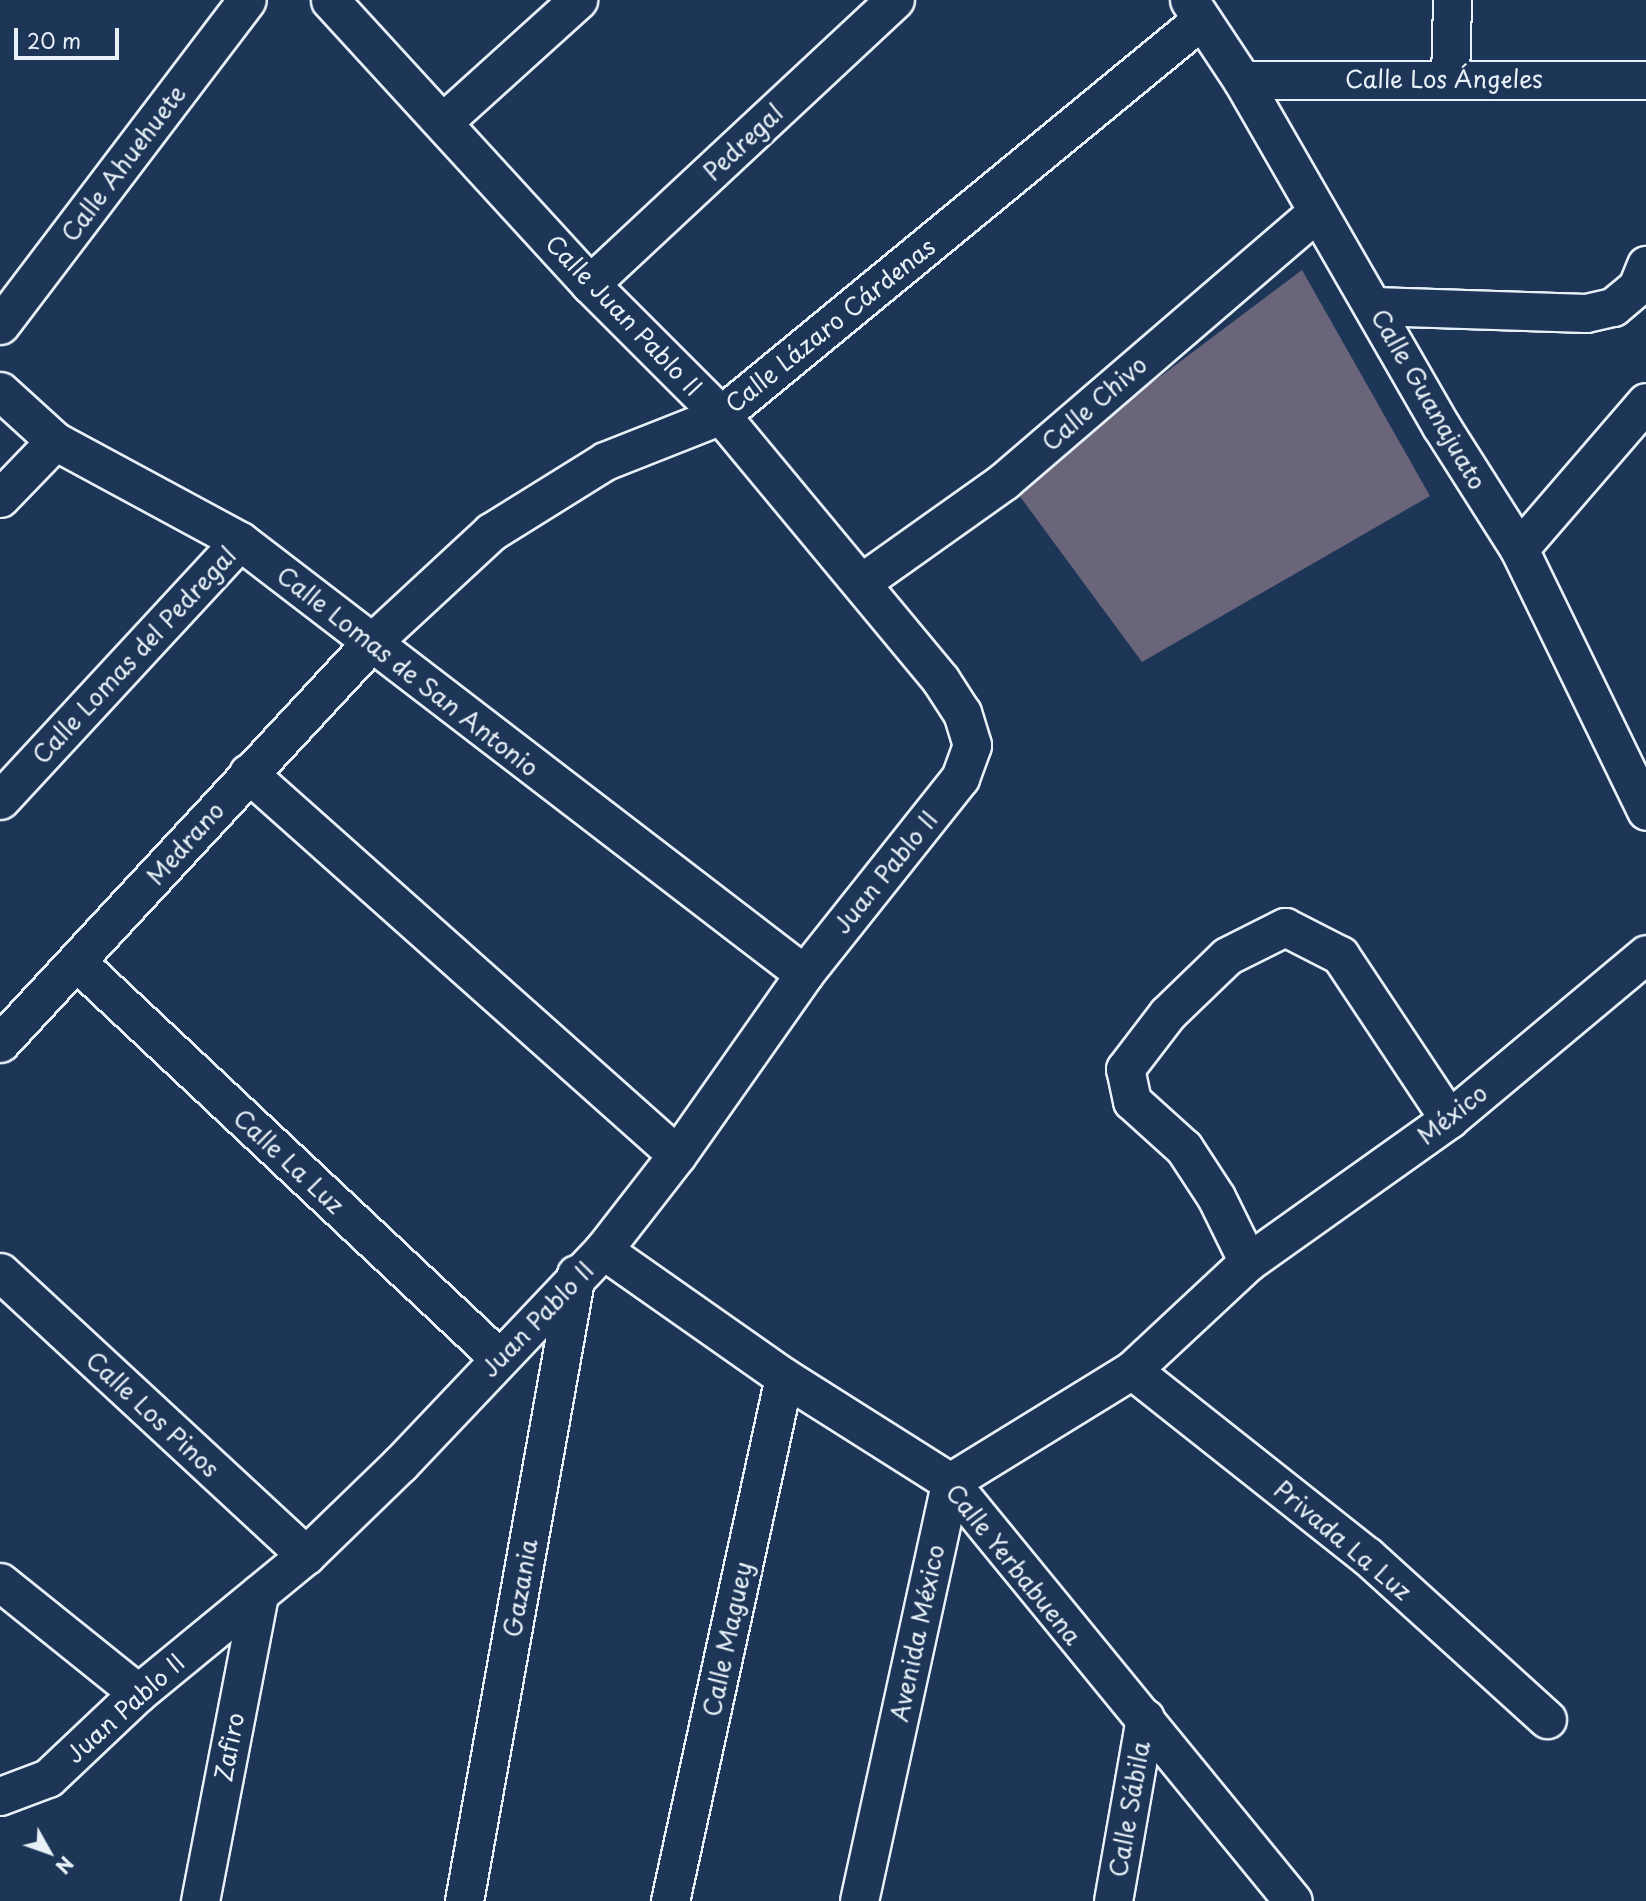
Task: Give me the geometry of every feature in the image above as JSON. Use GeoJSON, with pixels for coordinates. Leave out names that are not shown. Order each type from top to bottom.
{"type":"FeatureCollection","features":[{"type":"Feature","properties":{"kind":"street","name":"Calle Ahuehuete"},"geometry":{"type":"LineString","coordinates":[[0,325],[247,0]]}},
{"type":"Feature","properties":{"kind":"street","name":"Calle Juan Pablo II"},"geometry":{"type":"LineString","coordinates":[[330,0],[444,121],[590,284],[721,415],[940,679],[962,713],[972,745]]}},
{"type":"Feature","properties":{"kind":"street"},"geometry":{"type":"LineString","coordinates":[[444,121],[578,0]]}},
{"type":"Feature","properties":{"kind":"street","name":"Pedregal"},"geometry":{"type":"LineString","coordinates":[[590,284],[895,0]]}},
{"type":"Feature","properties":{"kind":"street"},"geometry":{"type":"LineString","coordinates":[[1450,78],[1452,0]]}},
{"type":"Feature","properties":{"kind":"street","name":"Calle Guanajuato"},"geometry":{"type":"LineString","coordinates":[[1195,10],[1242,80],[1441,426],[1519,549],[1646,811]]}},
{"type":"Feature","properties":{"kind":"street","name":"Calle Lázaro Cárdenas"},"geometry":{"type":"LineString","coordinates":[[370,644],[491,532],[605,461],[721,415],[1195,10]]}},
{"type":"Feature","properties":{"kind":"street","name":"Calle Los Ángeles"},"geometry":{"type":"LineString","coordinates":[[1242,80],[1646,80]]}},
{"type":"Feature","properties":{"kind":"street","name":"Calle Chivo"},"geometry":{"type":"LineString","coordinates":[[862,582],[1004,481],[1317,212]]}},
{"type":"Feature","properties":{"kind":"street"},"geometry":{"type":"LineString","coordinates":[[1374,306],[1586,313],[1613,307],[1637,287],[1646,265]]}},
{"type":"Feature","properties":{"kind":"street","name":"Calle Lomas de San Antonio"},"geometry":{"type":"LineString","coordinates":[[0,391],[55,442],[240,541],[370,644],[804,974]]}},
{"type":"Feature","properties":{"kind":"street"},"geometry":{"type":"LineString","coordinates":[[1519,549],[1646,402]]}},
{"type":"Feature","properties":{"kind":"street"},"geometry":{"type":"LineString","coordinates":[[0,499],[55,442]]}},
{"type":"Feature","properties":{"kind":"street","name":"Calle Lomas del Pedregal"},"geometry":{"type":"LineString","coordinates":[[0,800],[240,541]]}},
{"type":"Feature","properties":{"kind":"street","name":"Medrano"},"geometry":{"type":"LineString","coordinates":[[0,1043],[78,963],[248,773],[370,644]]}},
{"type":"Feature","properties":{"kind":"street","name":"Juan Pablo II"},"geometry":{"type":"LineString","coordinates":[[0,1796],[48,1778],[138,1693],[306,1555],[499,1358],[576,1274],[603,1250],[677,1155],[804,974],[960,778],[972,745]]}},
{"type":"Feature","properties":{"kind":"street"},"geometry":{"type":"LineString","coordinates":[[248,773],[677,1155]]}},
{"type":"Feature","properties":{"kind":"street"},"geometry":{"type":"LineString","coordinates":[[950,1482],[1132,1370],[1248,1262],[1216,1197],[1184,1147],[1132,1101],[1125,1069],[1167,1014],[1227,956],[1285,927],[1340,955],[1449,1119]]}},
{"type":"Feature","properties":{"kind":"street","name":"México"},"geometry":{"type":"LineString","coordinates":[[1248,1262],[1449,1119],[1646,954]]}},
{"type":"Feature","properties":{"kind":"street","name":"Calle La Luz"},"geometry":{"type":"LineString","coordinates":[[78,963],[499,1358]]}},
{"type":"Feature","properties":{"kind":"street","name":"Calle Yerbabuena"},"geometry":{"type":"LineString","coordinates":[[603,1250],[784,1377],[950,1482],[1293,1901]]}},
{"type":"Feature","properties":{"kind":"street","name":"Calle Los Pinos"},"geometry":{"type":"LineString","coordinates":[[0,1272],[306,1555]]}},
{"type":"Feature","properties":{"kind":"street","name":"Gazania"},"geometry":{"type":"LineString","coordinates":[[464,1901],[576,1274]]}},
{"type":"Feature","properties":{"kind":"street","name":"Privada La Luz"},"geometry":{"type":"LineString","coordinates":[[1132,1370],[1367,1556],[1547,1719]]}},
{"type":"Feature","properties":{"kind":"street","name":"Calle Maguey"},"geometry":{"type":"LineString","coordinates":[[670,1901],[784,1377]]}},
{"type":"Feature","properties":{"kind":"street","name":"Avenida México"},"geometry":{"type":"LineString","coordinates":[[859,1901],[950,1482]]}},
{"type":"Feature","properties":{"kind":"street"},"geometry":{"type":"LineString","coordinates":[[0,1582],[138,1693]]}},
{"type":"Feature","properties":{"kind":"street","name":"Zafiro"},"geometry":{"type":"LineString","coordinates":[[200,1901],[259,1594]]}},
{"type":"Feature","properties":{"kind":"street","name":"Calle Sábila"},"geometry":{"type":"LineString","coordinates":[[1113,1901],[1145,1718]]}},
{"type":"Feature","properties":{"kind":"building"},"geometry":{"type":"Polygon","coordinates":[[[1302,270],[1430,496],[1142,662],[1013,487],[1302,270]]]}}]}
